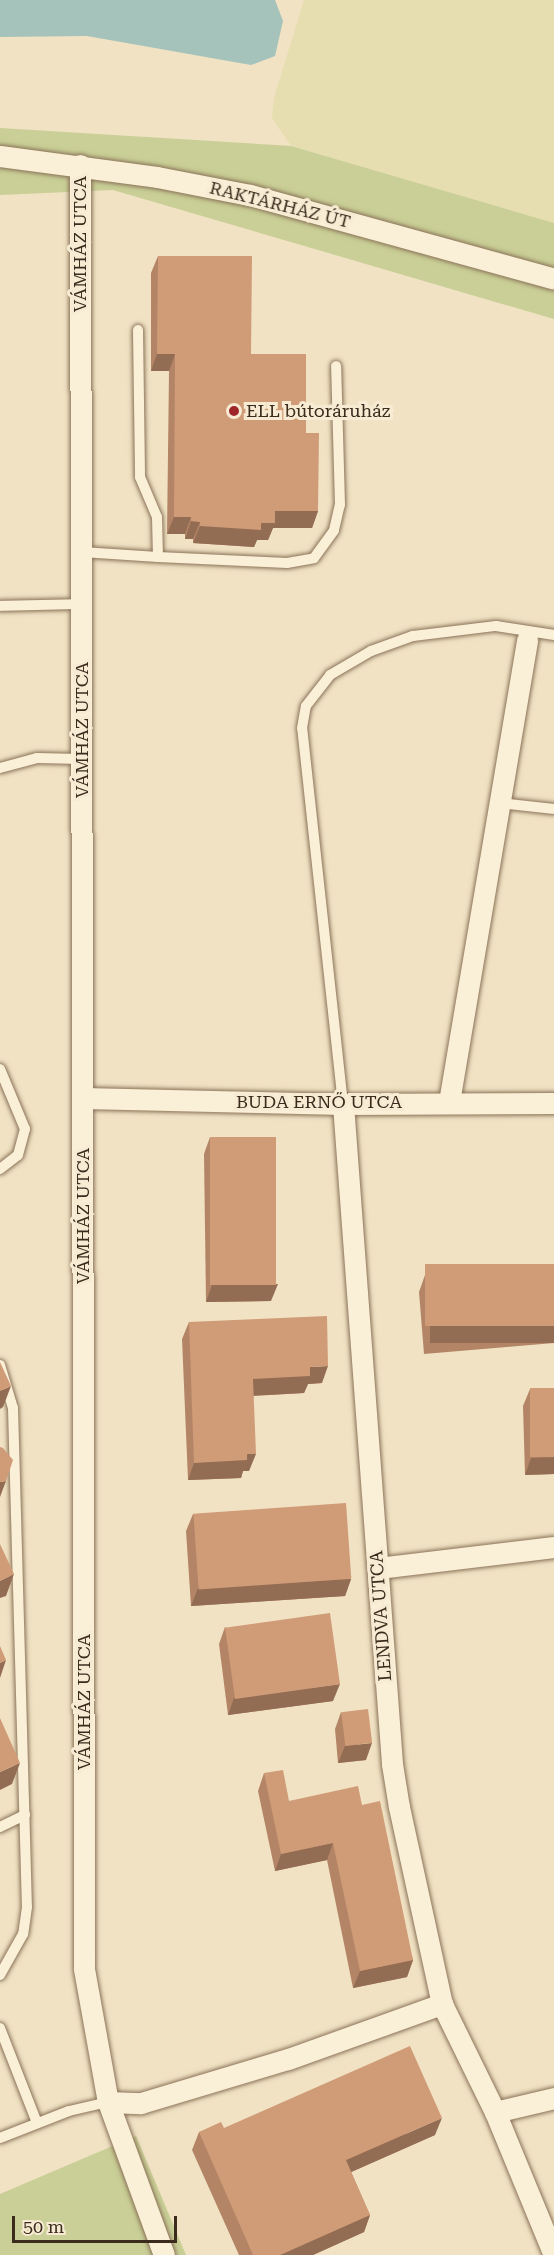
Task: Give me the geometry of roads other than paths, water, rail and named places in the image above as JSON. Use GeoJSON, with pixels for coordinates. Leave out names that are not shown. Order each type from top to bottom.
{"type":"FeatureCollection","features":[{"type":"Feature","properties":{"kind":"street","name":"RAKTÁRHÁZ ÚT"},"geometry":{"type":"LineString","coordinates":[[0,156],[80,165],[250,195],[554,279]]}},
{"type":"Feature","properties":{"kind":"street","name":"VÁMHÁZ UTCA"},"geometry":{"type":"LineString","coordinates":[[80,165],[84,1969],[108,2102],[164,2255]]}},
{"type":"Feature","properties":{"kind":"street"},"geometry":{"type":"LineString","coordinates":[[449,1102],[528,640]]}},
{"type":"Feature","properties":{"kind":"street","name":"BUDA ERNŐ UTCA"},"geometry":{"type":"LineString","coordinates":[[83,1098],[343,1104],[554,1103]]}},
{"type":"Feature","properties":{"kind":"street","name":"LENDVA UTCA"},"geometry":{"type":"LineString","coordinates":[[343,1104],[392,1764],[442,2004],[495,2112],[554,2255]]}},
{"type":"Feature","properties":{"kind":"street"},"geometry":{"type":"LineString","coordinates":[[378,1568],[554,1547]]}},
{"type":"Feature","properties":{"kind":"street"},"geometry":{"type":"LineString","coordinates":[[108,2102],[141,2103],[288,2060],[442,2004]]}},
{"type":"Feature","properties":{"kind":"street"},"geometry":{"type":"LineString","coordinates":[[495,2112],[554,2098]]}},
{"type":"Feature","properties":{"kind":"lane"},"geometry":{"type":"LineString","coordinates":[[138,330],[140,477],[157,517],[158,557]]}},
{"type":"Feature","properties":{"kind":"lane"},"geometry":{"type":"LineString","coordinates":[[82,552],[266,563],[314,558],[334,530],[340,505],[336,366]]}},
{"type":"Feature","properties":{"kind":"lane"},"geometry":{"type":"LineString","coordinates":[[0,606],[82,604]]}},
{"type":"Feature","properties":{"kind":"lane"},"geometry":{"type":"LineString","coordinates":[[343,1104],[302,728],[306,706],[330,675],[371,651],[413,636],[496,626],[554,635]]}},
{"type":"Feature","properties":{"kind":"lane"},"geometry":{"type":"LineString","coordinates":[[0,768],[38,758],[81,759]]}},
{"type":"Feature","properties":{"kind":"lane"},"geometry":{"type":"LineString","coordinates":[[500,802],[554,809]]}},
{"type":"Feature","properties":{"kind":"lane"},"geometry":{"type":"LineString","coordinates":[[0,1069],[25,1129],[18,1155],[0,1170]]}},
{"type":"Feature","properties":{"kind":"lane"},"geometry":{"type":"LineString","coordinates":[[0,1365],[13,1408],[25,1815],[25,1926],[0,1975]]}},
{"type":"Feature","properties":{"kind":"lane"},"geometry":{"type":"LineString","coordinates":[[0,1827],[25,1815]]}},
{"type":"Feature","properties":{"kind":"lane"},"geometry":{"type":"LineString","coordinates":[[0,2028],[38,2123]]}},
{"type":"Feature","properties":{"kind":"lane"},"geometry":{"type":"LineString","coordinates":[[0,2138],[38,2123],[108,2102]]}},
{"type":"Feature","properties":{"kind":"water"},"geometry":{"type":"Polygon","coordinates":[[[0,0],[275,0],[283,21],[275,56],[251,65],[87,36],[0,37],[0,0]]]}},
{"type":"Feature","properties":{"kind":"place","name":"ELL bútoráruház"},"geometry":{"type":"Point","coordinates":[234,411]}}]}
